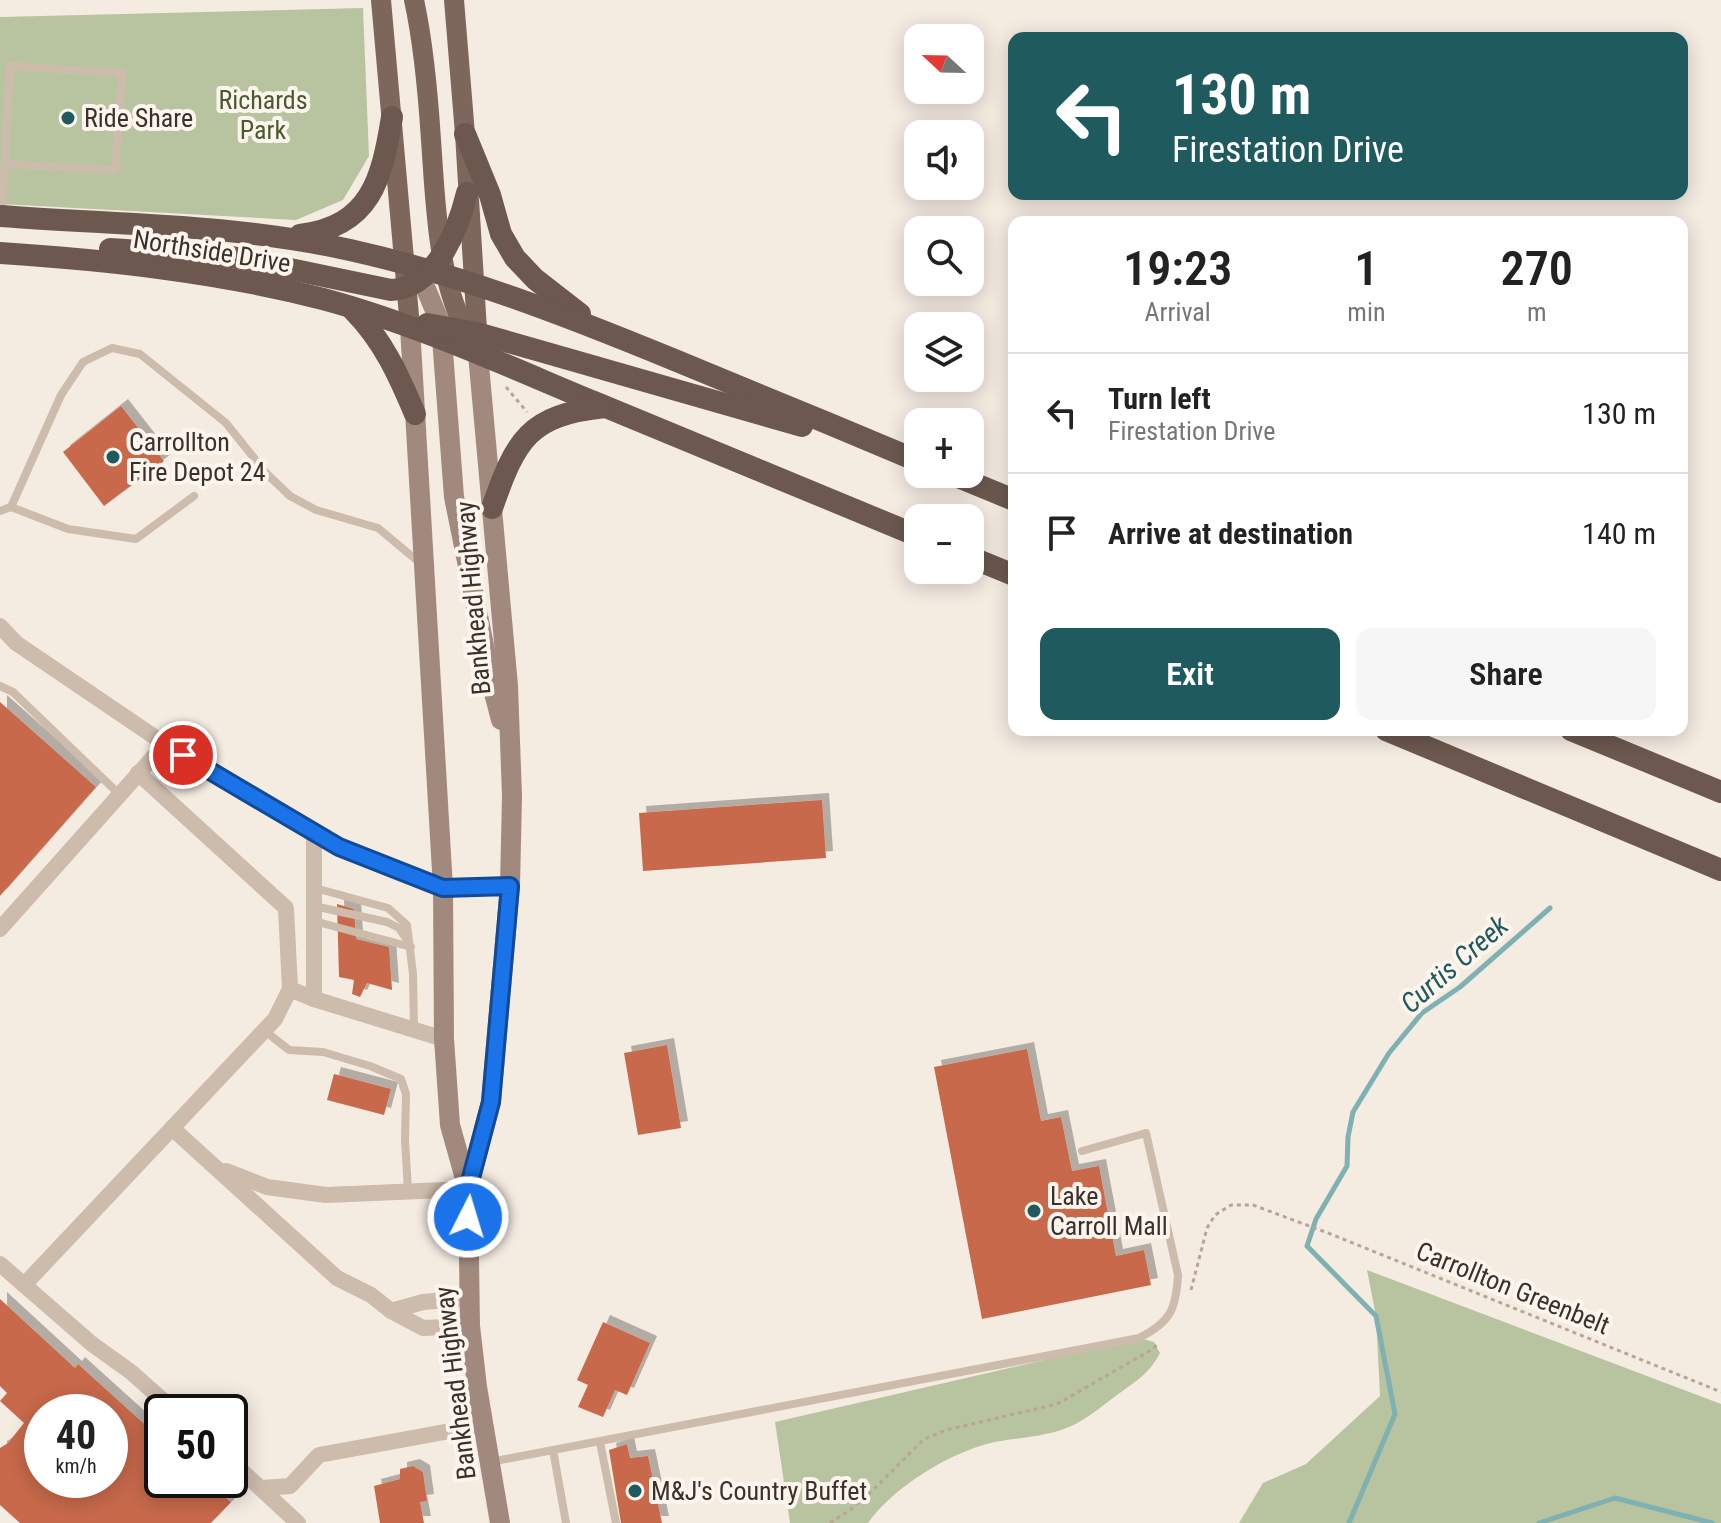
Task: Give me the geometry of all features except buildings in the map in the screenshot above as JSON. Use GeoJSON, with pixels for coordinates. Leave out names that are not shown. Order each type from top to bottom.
{"type":"FeatureCollection","features":[{"type":"Feature","properties":{"kind":"highway"},"geometry":{"type":"LineString","coordinates":[[282,237],[323,232],[346,221],[367,202],[385,159],[392,117]]}},
{"type":"Feature","properties":{"kind":"highway"},"geometry":{"type":"LineString","coordinates":[[465,134],[490,195],[501,234],[515,258],[535,279],[600,330]]}},
{"type":"Feature","properties":{"kind":"highway"},"geometry":{"type":"LineString","coordinates":[[49,256],[93,248],[232,257],[391,290],[425,272],[454,234],[467,193]]}},
{"type":"Feature","properties":{"kind":"highway","name":"Northside Drive"},"geometry":{"type":"LineString","coordinates":[[1,216],[222,230],[282,237],[349,249],[425,272]]}},
{"type":"Feature","properties":{"kind":"highway","name":"Northside Drive"},"geometry":{"type":"LineString","coordinates":[[0,253],[207,275],[278,288],[410,327],[473,339]]}},
{"type":"Feature","properties":{"kind":"highway"},"geometry":{"type":"LineString","coordinates":[[425,272],[473,283],[600,330],[904,455]]}},
{"type":"Feature","properties":{"kind":"highway"},"geometry":{"type":"LineString","coordinates":[[349,307],[380,342],[415,414]]}},
{"type":"Feature","properties":{"kind":"highway"},"geometry":{"type":"LineString","coordinates":[[473,339],[605,407],[904,530]]}},
{"type":"Feature","properties":{"kind":"highway"},"geometry":{"type":"LineString","coordinates":[[473,339],[832,433],[904,456]]}},
{"type":"Feature","properties":{"kind":"highway"},"geometry":{"type":"LineString","coordinates":[[492,508],[511,457],[537,427],[563,413],[605,407]]}},
{"type":"Feature","properties":{"kind":"highway"},"geometry":{"type":"LineString","coordinates":[[984,488],[1008,498]]}},
{"type":"Feature","properties":{"kind":"highway"},"geometry":{"type":"LineString","coordinates":[[984,563],[1008,573]]}},
{"type":"Feature","properties":{"kind":"highway"},"geometry":{"type":"LineString","coordinates":[[1400,736],[1721,870]]}},
{"type":"Feature","properties":{"kind":"highway"},"geometry":{"type":"LineString","coordinates":[[1586,736],[1721,792]]}},
{"type":"Feature","properties":{"kind":"main road","name":"Bankhead Highway"},"geometry":{"type":"LineString","coordinates":[[381,0],[392,117],[425,272],[410,327],[443,888],[444,1039],[450,1125],[468,1189]]}},
{"type":"Feature","properties":{"kind":"main road"},"geometry":{"type":"LineString","coordinates":[[414,0],[425,67],[436,205],[425,272],[442,332],[454,497],[511,771]]}},
{"type":"Feature","properties":{"kind":"main road","name":"Bankhead Highway"},"geometry":{"type":"LineString","coordinates":[[454,0],[465,134],[473,339],[508,686],[511,771],[510,886],[491,1102],[468,1189],[470,1326],[500,1523]]}},
{"type":"Feature","properties":{"kind":"main road"},"geometry":{"type":"LineString","coordinates":[[425,272],[452,299],[473,339]]}},
{"type":"Feature","properties":{"kind":"street"},"geometry":{"type":"LineString","coordinates":[[0,626],[16,643],[165,744],[339,847],[443,888],[510,886]]}},
{"type":"Feature","properties":{"kind":"street"},"geometry":{"type":"LineString","coordinates":[[0,929],[165,744]]}},
{"type":"Feature","properties":{"kind":"street"},"geometry":{"type":"LineString","coordinates":[[24,1285],[264,1030],[282,1008],[290,989],[286,908],[138,773]]}},
{"type":"Feature","properties":{"kind":"street"},"geometry":{"type":"LineString","coordinates":[[314,833],[314,999]]}},
{"type":"Feature","properties":{"kind":"street"},"geometry":{"type":"LineString","coordinates":[[290,989],[444,1039]]}},
{"type":"Feature","properties":{"kind":"street"},"geometry":{"type":"LineString","coordinates":[[172,1128],[327,1271],[423,1328],[470,1326]]}},
{"type":"Feature","properties":{"kind":"street"},"geometry":{"type":"LineString","coordinates":[[213,1166],[267,1187],[295,1192],[358,1195],[468,1189]]}},
{"type":"Feature","properties":{"kind":"street"},"geometry":{"type":"LineString","coordinates":[[0,1264],[154,1394]]}},
{"type":"Feature","properties":{"kind":"street"},"geometry":{"type":"LineString","coordinates":[[391,1311],[423,1302],[468,1298]]}},
{"type":"Feature","properties":{"kind":"street"},"geometry":{"type":"LineString","coordinates":[[262,1488],[290,1486],[319,1455],[483,1425]]}},
{"type":"Feature","properties":{"kind":"street"},"geometry":{"type":"LineString","coordinates":[[248,1476],[298,1523]]}},
{"type":"Feature","properties":{"kind":"lane"},"geometry":{"type":"LineString","coordinates":[[1,216],[10,66],[122,73],[115,170],[5,164]]}},
{"type":"Feature","properties":{"kind":"lane"},"geometry":{"type":"LineString","coordinates":[[11,507],[61,395],[83,362],[112,348],[140,354],[226,423],[266,473],[290,496],[316,510],[378,528],[424,566]]}},
{"type":"Feature","properties":{"kind":"lane"},"geometry":{"type":"LineString","coordinates":[[0,511],[11,507],[68,529],[136,539],[194,496]]}},
{"type":"Feature","properties":{"kind":"lane"},"geometry":{"type":"LineString","coordinates":[[0,686],[13,692],[119,794]]}},
{"type":"Feature","properties":{"kind":"lane"},"geometry":{"type":"LineString","coordinates":[[314,888],[388,908],[407,925],[411,947],[414,1030]]}},
{"type":"Feature","properties":{"kind":"lane"},"geometry":{"type":"LineString","coordinates":[[314,914],[411,947]]}},
{"type":"Feature","properties":{"kind":"lane"},"geometry":{"type":"LineString","coordinates":[[314,914],[387,922],[399,928],[411,947]]}},
{"type":"Feature","properties":{"kind":"lane"},"geometry":{"type":"LineString","coordinates":[[264,1030],[289,1050],[323,1052],[401,1079],[406,1094],[408,1190]]}},
{"type":"Feature","properties":{"kind":"lane"},"geometry":{"type":"LineString","coordinates":[[489,1462],[1139,1338],[1160,1328],[1170,1316],[1177,1297],[1178,1275],[1146,1133],[1082,1151]]}},
{"type":"Feature","properties":{"kind":"lane"},"geometry":{"type":"LineString","coordinates":[[600,1442],[616,1523]]}},
{"type":"Feature","properties":{"kind":"lane"},"geometry":{"type":"LineString","coordinates":[[553,1450],[566,1523]]}},
{"type":"Feature","properties":{"kind":"path"},"geometry":{"type":"LineString","coordinates":[[505,386],[534,419]]}},
{"type":"Feature","properties":{"kind":"path","name":"Carrollton Greenbelt"},"geometry":{"type":"LineString","coordinates":[[1291,1219],[1721,1392]]}},
{"type":"Feature","properties":{"kind":"green space","name":"Richards Park"},"geometry":{"type":"Polygon","coordinates":[[[363,8],[369,156],[343,200],[296,220],[0,204],[0,17],[363,8]]]}},
{"type":"Feature","properties":{"kind":"green space"},"geometry":{"type":"Polygon","coordinates":[[[1367,1270],[1721,1404],[1721,1523],[1239,1523],[1263,1483],[1306,1464],[1380,1396],[1376,1316],[1367,1270]]]}},
{"type":"Feature","properties":{"kind":"green space"},"geometry":{"type":"Polygon","coordinates":[[[1139,1338],[1154,1342],[1160,1353],[1152,1366],[1090,1415],[1069,1427],[995,1442],[961,1453],[925,1472],[892,1496],[868,1523],[790,1523],[775,1422],[1139,1338]]]}},
{"type":"Feature","properties":{"kind":"waterway","name":"Curtis Creek"},"geometry":{"type":"LineString","coordinates":[[1349,1523],[1395,1414],[1376,1316],[1307,1246],[1316,1219],[1347,1166],[1353,1112],[1389,1053],[1422,1013],[1460,987],[1550,908]]}},
{"type":"Feature","properties":{"kind":"waterway"},"geometry":{"type":"LineString","coordinates":[[1539,1523],[1615,1498],[1712,1523]]}},
{"type":"Feature","properties":{"kind":"place","name":"Ride Share"},"geometry":{"type":"Point","coordinates":[68,118]}},
{"type":"Feature","properties":{"kind":"place","name":"Carrollton Fire Depot 24"},"geometry":{"type":"Point","coordinates":[113,457]}},
{"type":"Feature","properties":{"kind":"place","name":"Lake Carroll Mall"},"geometry":{"type":"Point","coordinates":[1034,1211]}},
{"type":"Feature","properties":{"kind":"place","name":"M&J's Country Buffet"},"geometry":{"type":"Point","coordinates":[635,1491]}},
{"type":"Feature","properties":{"kind":"route"},"geometry":{"type":"LineString","coordinates":[[183,755],[339,847],[443,888],[510,886],[491,1102],[468,1189],[468,1217]]}}]}
